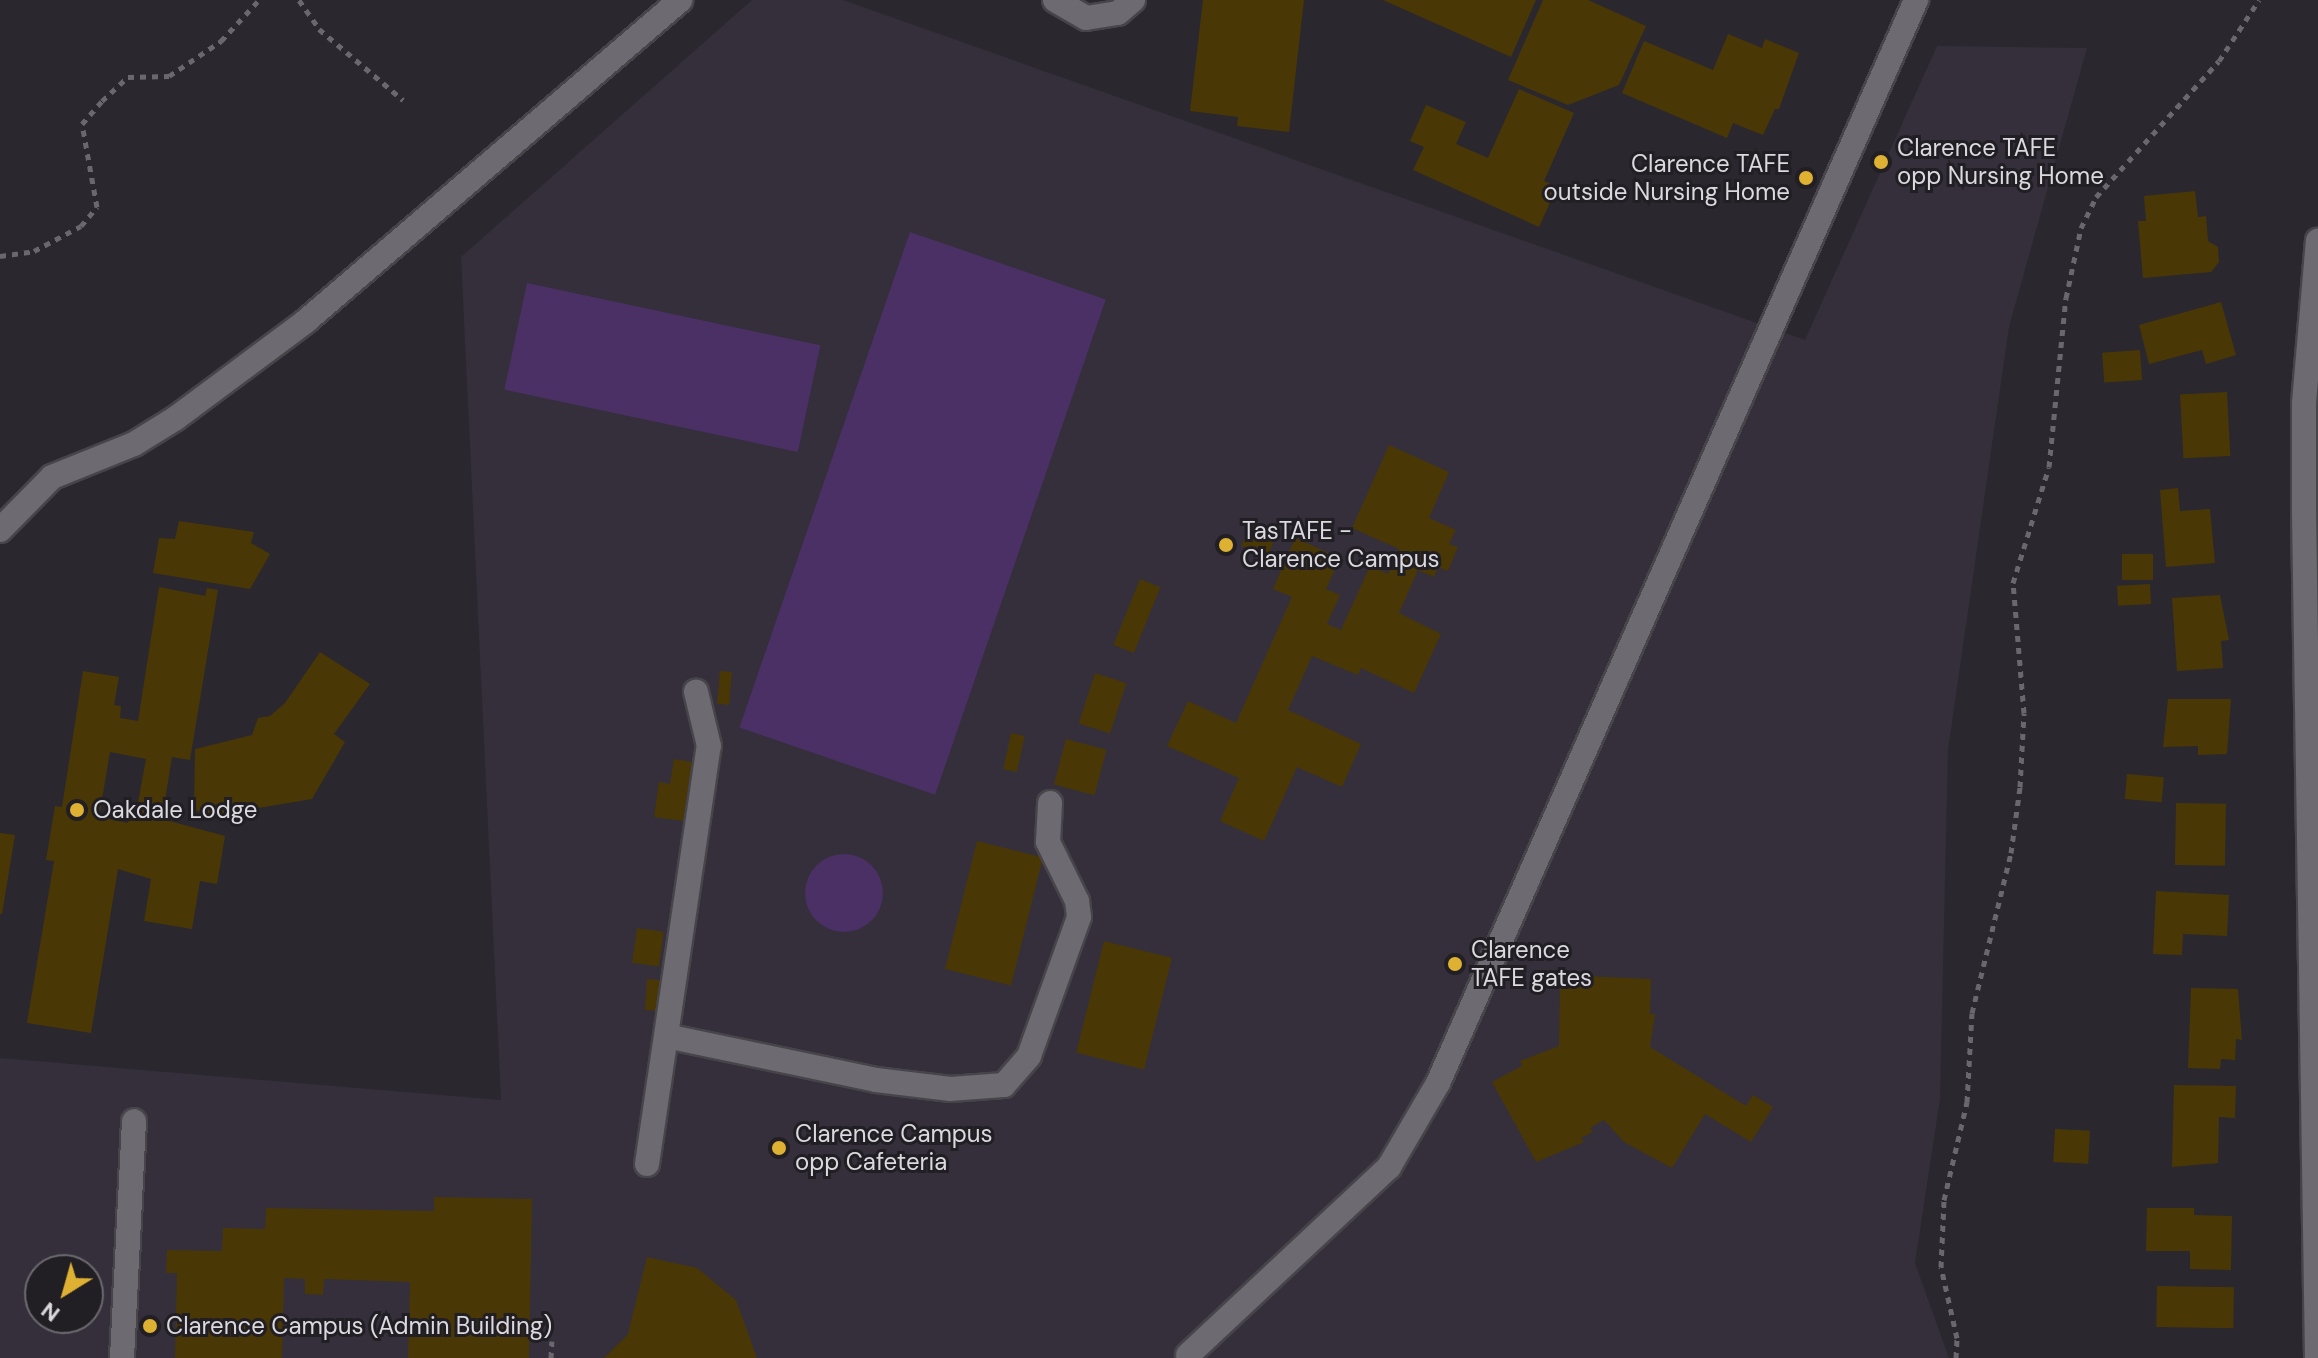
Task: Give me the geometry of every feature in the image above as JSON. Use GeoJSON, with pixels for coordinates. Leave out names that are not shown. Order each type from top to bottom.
{"type":"FeatureCollection","features":[{"type":"Feature","properties":{"kind":"street"},"geometry":{"type":"LineString","coordinates":[[0,530],[52,477],[134,444],[176,418],[306,321],[680,0]]}},
{"type":"Feature","properties":{"kind":"street"},"geometry":{"type":"LineString","coordinates":[[1055,0],[1069,13],[1094,18],[1118,13],[1133,0]]}},
{"type":"Feature","properties":{"kind":"street"},"geometry":{"type":"LineString","coordinates":[[1188,1355],[1389,1167],[1438,1083],[1916,0]]}},
{"type":"Feature","properties":{"kind":"street"},"geometry":{"type":"LineString","coordinates":[[2317,1358],[2304,403],[2318,241]]}},
{"type":"Feature","properties":{"kind":"street"},"geometry":{"type":"LineString","coordinates":[[647,1164],[709,746],[696,692]]}},
{"type":"Feature","properties":{"kind":"street"},"geometry":{"type":"LineString","coordinates":[[666,1036],[876,1080],[950,1089],[1004,1085],[1029,1056],[1079,917],[1077,901],[1048,842],[1050,803]]}},
{"type":"Feature","properties":{"kind":"street"},"geometry":{"type":"LineString","coordinates":[[122,1358],[134,1121]]}},
{"type":"Feature","properties":{"kind":"path"},"geometry":{"type":"LineString","coordinates":[[0,256],[34,251],[81,226],[97,207],[82,124],[102,101],[128,77],[169,76],[221,41],[259,0]]}},
{"type":"Feature","properties":{"kind":"path"},"geometry":{"type":"LineString","coordinates":[[299,0],[319,29],[403,100]]}},
{"type":"Feature","properties":{"kind":"path"},"geometry":{"type":"LineString","coordinates":[[1956,1358],[1957,1338],[1941,1267],[1944,1200],[1967,1102],[1972,1013],[2019,800],[2024,713],[2013,583],[2049,467],[2066,298],[2081,228],[2096,197],[2219,61],[2259,0]]}},
{"type":"Feature","properties":{"kind":"path"},"geometry":{"type":"LineString","coordinates":[[551,1358],[552,1341]]}},
{"type":"Feature","properties":{"kind":"shaded area","name":"TasTAFE - Clarence Campus"},"geometry":{"type":"Polygon","coordinates":[[[752,0],[843,0],[1805,340],[1937,46],[2087,48],[2009,327],[1948,750],[1940,1099],[1915,1263],[1949,1358],[0,1358],[0,1058],[501,1100],[461,257],[752,0]]]}},
{"type":"Feature","properties":{"kind":"shaded area"},"geometry":{"type":"Polygon","coordinates":[[[910,232],[1106,299],[935,795],[739,727],[910,232]]]}},
{"type":"Feature","properties":{"kind":"shaded area"},"geometry":{"type":"Polygon","coordinates":[[[527,283],[820,345],[798,452],[504,390],[527,283]]]}},
{"type":"Feature","properties":{"kind":"shaded area"},"geometry":{"type":"Polygon","coordinates":[[[844,854],[859,857],[871,866],[880,878],[883,893],[880,908],[871,920],[859,929],[844,932],[829,929],[817,920],[808,908],[805,893],[808,878],[817,866],[829,857],[844,854]]]}},
{"type":"Feature","properties":{"kind":"building"},"geometry":{"type":"Polygon","coordinates":[[[1203,0],[1304,0],[1289,132],[1237,126],[1238,117],[1190,111],[1203,0]]]}},
{"type":"Feature","properties":{"kind":"building"},"geometry":{"type":"Polygon","coordinates":[[[1383,0],[1536,0],[1511,57],[1383,0]]]}},
{"type":"Feature","properties":{"kind":"building"},"geometry":{"type":"Polygon","coordinates":[[[1543,0],[1588,0],[1646,26],[1619,85],[1568,105],[1508,80],[1543,0]]]}},
{"type":"Feature","properties":{"kind":"building"},"geometry":{"type":"Polygon","coordinates":[[[1728,34],[1762,48],[1765,39],[1799,53],[1779,109],[1775,109],[1763,135],[1733,123],[1727,138],[1622,93],[1644,41],[1713,70],[1728,34]]]}},
{"type":"Feature","properties":{"kind":"building"},"geometry":{"type":"Polygon","coordinates":[[[1519,89],[1574,113],[1544,181],[1557,187],[1539,227],[1413,170],[1424,147],[1410,141],[1426,105],[1466,122],[1456,144],[1488,158],[1519,89]]]}},
{"type":"Feature","properties":{"kind":"building"},"geometry":{"type":"Polygon","coordinates":[[[2195,191],[2198,217],[2206,216],[2208,241],[2218,247],[2219,262],[2211,272],[2143,278],[2138,221],[2146,221],[2144,196],[2195,191]]]}},
{"type":"Feature","properties":{"kind":"building"},"geometry":{"type":"Polygon","coordinates":[[[2221,302],[2236,355],[2206,364],[2202,350],[2149,364],[2139,325],[2221,302]]]}},
{"type":"Feature","properties":{"kind":"building"},"geometry":{"type":"Polygon","coordinates":[[[2140,350],[2142,380],[2104,383],[2102,353],[2140,350]]]}},
{"type":"Feature","properties":{"kind":"building"},"geometry":{"type":"Polygon","coordinates":[[[2227,392],[2230,456],[2183,458],[2180,394],[2227,392]]]}},
{"type":"Feature","properties":{"kind":"building"},"geometry":{"type":"Polygon","coordinates":[[[1389,445],[1449,472],[1429,518],[1456,530],[1449,544],[1458,547],[1448,571],[1438,567],[1434,577],[1418,570],[1399,613],[1441,634],[1414,693],[1361,668],[1358,675],[1312,656],[1288,710],[1361,744],[1342,787],[1297,767],[1264,841],[1220,821],[1239,778],[1167,746],[1188,701],[1236,723],[1292,597],[1273,589],[1295,538],[1340,558],[1326,589],[1340,595],[1327,624],[1341,630],[1370,566],[1388,574],[1399,549],[1352,528],[1389,445]]]}},
{"type":"Feature","properties":{"kind":"building"},"geometry":{"type":"Polygon","coordinates":[[[2178,488],[2180,511],[2210,509],[2215,563],[2166,567],[2160,490],[2178,488]]]}},
{"type":"Feature","properties":{"kind":"building"},"geometry":{"type":"Polygon","coordinates":[[[179,521],[254,532],[251,543],[270,554],[250,589],[153,573],[159,538],[175,539],[179,521]]]}},
{"type":"Feature","properties":{"kind":"building"},"geometry":{"type":"Polygon","coordinates":[[[1252,521],[1278,532],[1267,557],[1241,546],[1252,521]]]}},
{"type":"Feature","properties":{"kind":"building"},"geometry":{"type":"Polygon","coordinates":[[[2122,554],[2153,554],[2153,580],[2122,580],[2122,554]]]}},
{"type":"Feature","properties":{"kind":"building"},"geometry":{"type":"Polygon","coordinates":[[[1140,579],[1160,587],[1134,653],[1113,645],[1140,579]]]}},
{"type":"Feature","properties":{"kind":"building"},"geometry":{"type":"Polygon","coordinates":[[[2150,584],[2151,604],[2118,606],[2117,586],[2150,584]]]}},
{"type":"Feature","properties":{"kind":"building","name":"Oakdale Lodge"},"geometry":{"type":"Polygon","coordinates":[[[159,587],[205,596],[207,588],[218,590],[190,760],[172,757],[162,819],[225,836],[217,884],[200,881],[192,929],[144,921],[151,879],[118,869],[91,1033],[27,1023],[54,861],[46,860],[55,806],[62,807],[83,671],[119,677],[114,705],[121,706],[120,718],[138,721],[159,587]],[[110,752],[99,817],[128,823],[130,813],[136,814],[146,759],[110,752]]]}},
{"type":"Feature","properties":{"kind":"building"},"geometry":{"type":"Polygon","coordinates":[[[2220,595],[2229,640],[2221,641],[2223,668],[2177,671],[2172,598],[2220,595]]]}},
{"type":"Feature","properties":{"kind":"building"},"geometry":{"type":"Polygon","coordinates":[[[320,652],[370,684],[334,734],[345,742],[312,799],[218,815],[194,810],[195,749],[252,735],[258,718],[270,716],[285,703],[320,652]]]}},
{"type":"Feature","properties":{"kind":"building"},"geometry":{"type":"Polygon","coordinates":[[[720,671],[732,672],[729,705],[717,704],[720,671]]]}},
{"type":"Feature","properties":{"kind":"building"},"geometry":{"type":"Polygon","coordinates":[[[1095,673],[1126,683],[1110,734],[1079,723],[1095,673]]]}},
{"type":"Feature","properties":{"kind":"building"},"geometry":{"type":"Polygon","coordinates":[[[2168,699],[2231,699],[2227,754],[2198,755],[2198,746],[2163,747],[2168,699]]]}},
{"type":"Feature","properties":{"kind":"building"},"geometry":{"type":"Polygon","coordinates":[[[1011,733],[1025,736],[1017,772],[1003,769],[1011,733]]]}},
{"type":"Feature","properties":{"kind":"building"},"geometry":{"type":"Polygon","coordinates":[[[1066,739],[1107,750],[1094,795],[1054,784],[1066,739]]]}},
{"type":"Feature","properties":{"kind":"building"},"geometry":{"type":"Polygon","coordinates":[[[674,759],[692,762],[683,821],[654,817],[659,782],[670,784],[674,759]]]}},
{"type":"Feature","properties":{"kind":"building"},"geometry":{"type":"Polygon","coordinates":[[[2127,774],[2164,777],[2162,802],[2125,799],[2127,774]]]}},
{"type":"Feature","properties":{"kind":"building"},"geometry":{"type":"Polygon","coordinates":[[[2176,803],[2226,804],[2225,866],[2175,865],[2176,803]]]}},
{"type":"Feature","properties":{"kind":"building"},"geometry":{"type":"Polygon","coordinates":[[[0,833],[15,835],[2,914],[0,914],[0,833]]]}},
{"type":"Feature","properties":{"kind":"building"},"geometry":{"type":"Polygon","coordinates":[[[977,841],[1043,857],[1011,986],[945,969],[977,841]]]}},
{"type":"Feature","properties":{"kind":"building"},"geometry":{"type":"Polygon","coordinates":[[[2156,891],[2229,895],[2227,936],[2183,934],[2182,955],[2153,954],[2156,891]]]}},
{"type":"Feature","properties":{"kind":"building"},"geometry":{"type":"Polygon","coordinates":[[[637,928],[664,932],[659,966],[632,963],[637,928]]]}},
{"type":"Feature","properties":{"kind":"building"},"geometry":{"type":"Polygon","coordinates":[[[1104,941],[1172,958],[1144,1070],[1076,1053],[1104,941]]]}},
{"type":"Feature","properties":{"kind":"building"},"geometry":{"type":"Polygon","coordinates":[[[1560,975],[1651,979],[1650,1014],[1655,1014],[1650,1047],[1746,1106],[1753,1095],[1773,1107],[1751,1142],[1705,1114],[1672,1168],[1624,1142],[1604,1120],[1590,1128],[1593,1132],[1581,1138],[1584,1142],[1536,1162],[1492,1082],[1522,1066],[1520,1061],[1559,1046],[1560,975]]]}},
{"type":"Feature","properties":{"kind":"building"},"geometry":{"type":"Polygon","coordinates":[[[647,979],[660,980],[658,1011],[645,1010],[647,979]]]}},
{"type":"Feature","properties":{"kind":"building"},"geometry":{"type":"Polygon","coordinates":[[[2191,988],[2238,989],[2242,1040],[2236,1039],[2235,1060],[2221,1059],[2220,1069],[2188,1068],[2191,988]]]}},
{"type":"Feature","properties":{"kind":"building"},"geometry":{"type":"Polygon","coordinates":[[[2174,1085],[2236,1086],[2235,1118],[2219,1117],[2218,1163],[2172,1167],[2174,1085]]]}},
{"type":"Feature","properties":{"kind":"building"},"geometry":{"type":"Polygon","coordinates":[[[2055,1129],[2090,1131],[2088,1164],[2053,1162],[2055,1129]]]}},
{"type":"Feature","properties":{"kind":"building"},"geometry":{"type":"Polygon","coordinates":[[[434,1197],[532,1199],[529,1358],[408,1358],[410,1282],[324,1279],[323,1295],[305,1294],[305,1279],[284,1278],[282,1358],[175,1358],[177,1273],[166,1273],[167,1250],[222,1251],[223,1228],[265,1229],[266,1208],[434,1211],[434,1197]]]}},
{"type":"Feature","properties":{"kind":"building"},"geometry":{"type":"Polygon","coordinates":[[[2147,1208],[2194,1208],[2194,1215],[2232,1216],[2231,1270],[2190,1269],[2190,1251],[2146,1251],[2147,1208]]]}},
{"type":"Feature","properties":{"kind":"building"},"geometry":{"type":"Polygon","coordinates":[[[647,1257],[697,1268],[736,1300],[757,1358],[604,1358],[628,1334],[647,1257]]]}},
{"type":"Feature","properties":{"kind":"building"},"geometry":{"type":"Polygon","coordinates":[[[2157,1286],[2234,1287],[2233,1328],[2156,1327],[2157,1286]]]}},
{"type":"Feature","properties":{"kind":"place","name":"Clarence TAFE opp Nursing Home"},"geometry":{"type":"Point","coordinates":[1881,162]}},
{"type":"Feature","properties":{"kind":"place","name":"Clarence TAFE outside Nursing Home"},"geometry":{"type":"Point","coordinates":[1806,178]}},
{"type":"Feature","properties":{"kind":"place","name":"TasTAFE - Clarence Campus"},"geometry":{"type":"Point","coordinates":[1226,545]}},
{"type":"Feature","properties":{"kind":"place","name":"Oakdale Lodge"},"geometry":{"type":"Point","coordinates":[77,810]}},
{"type":"Feature","properties":{"kind":"place","name":"Clarence TAFE gates"},"geometry":{"type":"Point","coordinates":[1455,964]}},
{"type":"Feature","properties":{"kind":"place","name":"Clarence Campus opp Cafeteria"},"geometry":{"type":"Point","coordinates":[779,1148]}},
{"type":"Feature","properties":{"kind":"place","name":"Clarence Campus (Admin Building)"},"geometry":{"type":"Point","coordinates":[150,1326]}}]}
